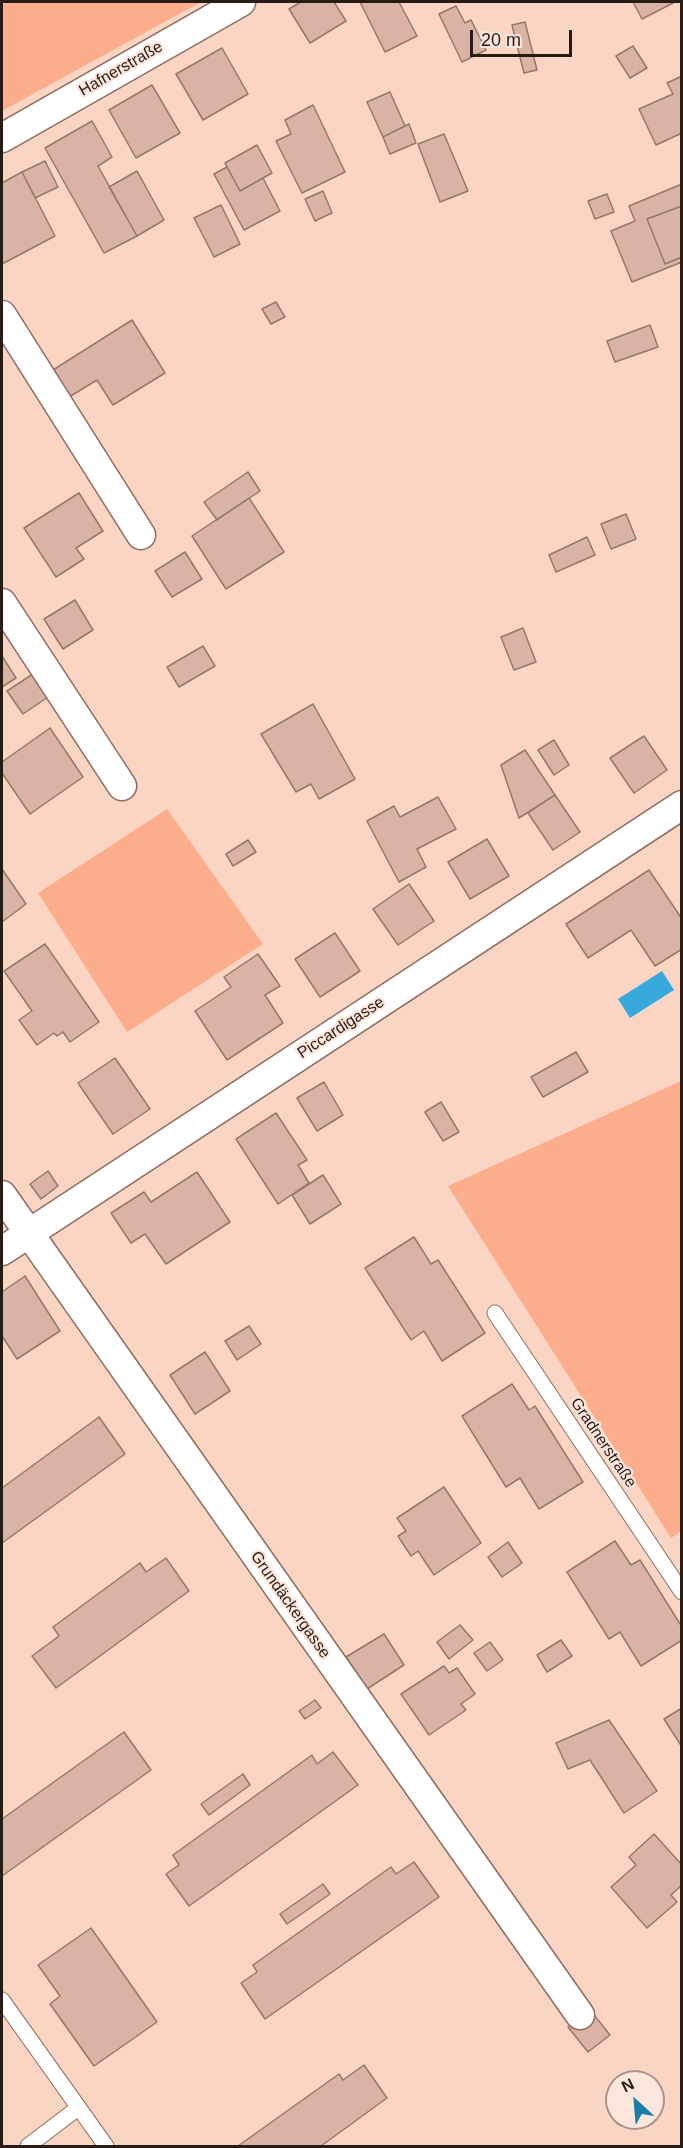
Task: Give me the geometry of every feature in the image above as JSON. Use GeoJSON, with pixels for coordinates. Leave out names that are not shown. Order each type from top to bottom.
{"type":"FeatureCollection","features":[{"type":"Feature","properties":{"kind":"street","name":"Hafnerstraße"},"geometry":{"type":"LineString","coordinates":[[2,138],[241,2]]}},
{"type":"Feature","properties":{"kind":"street"},"geometry":{"type":"LineString","coordinates":[[2,315],[141,535]]}},
{"type":"Feature","properties":{"kind":"street"},"geometry":{"type":"LineString","coordinates":[[2,603],[122,786]]}},
{"type":"Feature","properties":{"kind":"street","name":"Piccardigasse"},"geometry":{"type":"LineString","coordinates":[[2,1251],[681,805]]}},
{"type":"Feature","properties":{"kind":"street","name":"Grundäckergasse"},"geometry":{"type":"LineString","coordinates":[[2,1195],[580,2015]]}},
{"type":"Feature","properties":{"kind":"lane","name":"Gradnerstraße"},"geometry":{"type":"LineString","coordinates":[[495,1313],[681,1592]]}},
{"type":"Feature","properties":{"kind":"lane"},"geometry":{"type":"LineString","coordinates":[[2,2000],[106,2146]]}},
{"type":"Feature","properties":{"kind":"lane"},"geometry":{"type":"LineString","coordinates":[[28,2146],[78,2108]]}},
{"type":"Feature","properties":{"kind":"shaded area"},"geometry":{"type":"Polygon","coordinates":[[[2,2],[201,2],[2,111],[2,2]]]}},
{"type":"Feature","properties":{"kind":"shaded area"},"geometry":{"type":"Polygon","coordinates":[[[167,809],[263,944],[127,1032],[38,893],[167,809]]]}},
{"type":"Feature","properties":{"kind":"shaded area"},"geometry":{"type":"Polygon","coordinates":[[[681,1081],[682,1531],[671,1538],[448,1186],[681,1081]]]}},
{"type":"Feature","properties":{"kind":"water"},"geometry":{"type":"Polygon","coordinates":[[[662,971],[674,990],[630,1018],[618,999],[662,971]]]}},
{"type":"Feature","properties":{"kind":"building"},"geometry":{"type":"Polygon","coordinates":[[[301,2],[334,2],[346,21],[310,43],[289,9],[301,2]]]}},
{"type":"Feature","properties":{"kind":"building"},"geometry":{"type":"Polygon","coordinates":[[[360,2],[399,2],[417,36],[385,52],[360,2]]]}},
{"type":"Feature","properties":{"kind":"building"},"geometry":{"type":"Polygon","coordinates":[[[633,2],[675,2],[642,19],[633,2]]]}},
{"type":"Feature","properties":{"kind":"building"},"geometry":{"type":"Polygon","coordinates":[[[456,6],[465,23],[471,20],[486,50],[462,62],[439,14],[456,6]]]}},
{"type":"Feature","properties":{"kind":"building"},"geometry":{"type":"Polygon","coordinates":[[[525,22],[537,70],[524,73],[512,25],[525,22]]]}},
{"type":"Feature","properties":{"kind":"building"},"geometry":{"type":"Polygon","coordinates":[[[633,46],[647,68],[630,78],[616,56],[633,46]]]}},
{"type":"Feature","properties":{"kind":"building"},"geometry":{"type":"Polygon","coordinates":[[[222,48],[248,94],[203,120],[176,74],[222,48]]]}},
{"type":"Feature","properties":{"kind":"building"},"geometry":{"type":"Polygon","coordinates":[[[682,76],[682,133],[656,145],[639,109],[673,94],[667,83],[682,76]]]}},
{"type":"Feature","properties":{"kind":"building"},"geometry":{"type":"Polygon","coordinates":[[[152,85],[180,133],[136,158],[109,110],[152,85]]]}},
{"type":"Feature","properties":{"kind":"building"},"geometry":{"type":"Polygon","coordinates":[[[390,92],[405,126],[383,137],[367,102],[390,92]]]}},
{"type":"Feature","properties":{"kind":"building"},"geometry":{"type":"Polygon","coordinates":[[[313,105],[345,172],[302,193],[276,141],[291,134],[285,120],[313,105]]]}},
{"type":"Feature","properties":{"kind":"building"},"geometry":{"type":"Polygon","coordinates":[[[92,121],[112,157],[98,166],[137,236],[104,253],[45,148],[92,121]]]}},
{"type":"Feature","properties":{"kind":"building"},"geometry":{"type":"Polygon","coordinates":[[[409,124],[416,143],[390,154],[383,137],[409,124]]]}},
{"type":"Feature","properties":{"kind":"building"},"geometry":{"type":"Polygon","coordinates":[[[444,134],[468,191],[440,202],[418,144],[444,134]]]}},
{"type":"Feature","properties":{"kind":"building"},"geometry":{"type":"Polygon","coordinates":[[[257,145],[272,173],[240,191],[225,163],[257,145]]]}},
{"type":"Feature","properties":{"kind":"building"},"geometry":{"type":"Polygon","coordinates":[[[45,161],[58,187],[35,198],[22,172],[45,161]]]}},
{"type":"Feature","properties":{"kind":"building"},"geometry":{"type":"Polygon","coordinates":[[[227,167],[240,191],[263,178],[280,211],[244,230],[214,174],[227,167]]]}},
{"type":"Feature","properties":{"kind":"building"},"geometry":{"type":"Polygon","coordinates":[[[137,171],[164,220],[137,236],[109,187],[137,171]]]}},
{"type":"Feature","properties":{"kind":"building"},"geometry":{"type":"Polygon","coordinates":[[[22,172],[55,236],[2,264],[2,183],[22,172]]]}},
{"type":"Feature","properties":{"kind":"building"},"geometry":{"type":"Polygon","coordinates":[[[682,184],[682,206],[647,219],[665,264],[682,257],[682,262],[632,282],[611,231],[635,221],[629,206],[682,184]]]}},
{"type":"Feature","properties":{"kind":"building"},"geometry":{"type":"Polygon","coordinates":[[[323,191],[332,213],[315,221],[305,199],[323,191]]]}},
{"type":"Feature","properties":{"kind":"building"},"geometry":{"type":"Polygon","coordinates":[[[607,194],[614,212],[595,219],[588,201],[607,194]]]}},
{"type":"Feature","properties":{"kind":"building"},"geometry":{"type":"Polygon","coordinates":[[[221,205],[240,244],[214,257],[194,218],[221,205]]]}},
{"type":"Feature","properties":{"kind":"building"},"geometry":{"type":"Polygon","coordinates":[[[682,206],[682,257],[665,264],[647,219],[682,206]]]}},
{"type":"Feature","properties":{"kind":"building"},"geometry":{"type":"Polygon","coordinates":[[[276,302],[285,317],[271,324],[262,309],[276,302]]]}},
{"type":"Feature","properties":{"kind":"building"},"geometry":{"type":"Polygon","coordinates":[[[132,320],[165,373],[113,405],[97,380],[69,397],[53,370],[132,320]]]}},
{"type":"Feature","properties":{"kind":"building"},"geometry":{"type":"Polygon","coordinates":[[[650,325],[658,347],[615,362],[607,341],[650,325]]]}},
{"type":"Feature","properties":{"kind":"building"},"geometry":{"type":"Polygon","coordinates":[[[248,472],[260,491],[217,520],[204,502],[248,472]]]}},
{"type":"Feature","properties":{"kind":"building"},"geometry":{"type":"Polygon","coordinates":[[[79,493],[103,531],[76,548],[84,559],[56,577],[24,528],[79,493]]]}},
{"type":"Feature","properties":{"kind":"building"},"geometry":{"type":"Polygon","coordinates":[[[249,498],[284,552],[226,589],[192,536],[249,498]]]}},
{"type":"Feature","properties":{"kind":"building"},"geometry":{"type":"Polygon","coordinates":[[[626,514],[636,539],[611,549],[601,524],[626,514]]]}},
{"type":"Feature","properties":{"kind":"building"},"geometry":{"type":"Polygon","coordinates":[[[587,537],[595,555],[556,572],[549,555],[587,537]]]}},
{"type":"Feature","properties":{"kind":"building"},"geometry":{"type":"Polygon","coordinates":[[[185,552],[202,579],[172,597],[155,571],[185,552]]]}},
{"type":"Feature","properties":{"kind":"building"},"geometry":{"type":"Polygon","coordinates":[[[75,600],[93,630],[63,649],[44,619],[75,600]]]}},
{"type":"Feature","properties":{"kind":"building"},"geometry":{"type":"Polygon","coordinates":[[[523,628],[536,662],[514,670],[501,637],[523,628]]]}},
{"type":"Feature","properties":{"kind":"building"},"geometry":{"type":"Polygon","coordinates":[[[203,646],[215,666],[179,687],[167,667],[203,646]]]}},
{"type":"Feature","properties":{"kind":"building"},"geometry":{"type":"Polygon","coordinates":[[[2,656],[16,678],[2,687],[2,656]]]}},
{"type":"Feature","properties":{"kind":"building"},"geometry":{"type":"Polygon","coordinates":[[[39,670],[54,693],[23,714],[7,691],[39,670]]]}},
{"type":"Feature","properties":{"kind":"building"},"geometry":{"type":"Polygon","coordinates":[[[313,704],[355,779],[319,799],[311,784],[296,792],[261,734],[313,704]]]}},
{"type":"Feature","properties":{"kind":"building"},"geometry":{"type":"Polygon","coordinates":[[[50,728],[83,777],[30,814],[2,773],[2,762],[50,728]]]}},
{"type":"Feature","properties":{"kind":"building"},"geometry":{"type":"Polygon","coordinates":[[[644,736],[667,770],[634,793],[610,758],[644,736]]]}},
{"type":"Feature","properties":{"kind":"building"},"geometry":{"type":"Polygon","coordinates":[[[554,740],[569,765],[554,775],[538,750],[554,740]]]}},
{"type":"Feature","properties":{"kind":"building"},"geometry":{"type":"Polygon","coordinates":[[[525,750],[555,795],[519,818],[501,765],[525,750]]]}},
{"type":"Feature","properties":{"kind":"building"},"geometry":{"type":"Polygon","coordinates":[[[555,795],[580,832],[553,850],[528,813],[555,795]]]}},
{"type":"Feature","properties":{"kind":"building"},"geometry":{"type":"Polygon","coordinates":[[[438,797],[456,829],[417,849],[426,867],[399,882],[367,821],[394,806],[400,817],[438,797]]]}},
{"type":"Feature","properties":{"kind":"building"},"geometry":{"type":"Polygon","coordinates":[[[487,839],[509,876],[470,899],[448,862],[487,839]]]}},
{"type":"Feature","properties":{"kind":"building"},"geometry":{"type":"Polygon","coordinates":[[[248,840],[256,852],[233,866],[226,854],[248,840]]]}},
{"type":"Feature","properties":{"kind":"building"},"geometry":{"type":"Polygon","coordinates":[[[2,869],[26,904],[2,922],[2,869]]]}},
{"type":"Feature","properties":{"kind":"building"},"geometry":{"type":"Polygon","coordinates":[[[649,870],[682,919],[682,949],[655,966],[631,930],[588,958],[566,924],[649,870]]]}},
{"type":"Feature","properties":{"kind":"building"},"geometry":{"type":"Polygon","coordinates":[[[409,884],[434,921],[398,945],[373,909],[409,884]]]}},
{"type":"Feature","properties":{"kind":"building"},"geometry":{"type":"Polygon","coordinates":[[[335,933],[360,971],[320,997],[295,959],[335,933]]]}},
{"type":"Feature","properties":{"kind":"building"},"geometry":{"type":"Polygon","coordinates":[[[45,944],[99,1022],[70,1042],[63,1032],[57,1036],[54,1033],[37,1045],[19,1020],[32,1011],[4,971],[45,944]]]}},
{"type":"Feature","properties":{"kind":"building"},"geometry":{"type":"Polygon","coordinates":[[[258,954],[280,986],[265,995],[283,1023],[227,1060],[195,1011],[231,987],[224,977],[258,954]]]}},
{"type":"Feature","properties":{"kind":"building"},"geometry":{"type":"Polygon","coordinates":[[[576,1052],[588,1072],[543,1097],[531,1077],[576,1052]]]}},
{"type":"Feature","properties":{"kind":"building"},"geometry":{"type":"Polygon","coordinates":[[[115,1058],[150,1109],[113,1134],[78,1083],[115,1058]]]}},
{"type":"Feature","properties":{"kind":"building"},"geometry":{"type":"Polygon","coordinates":[[[324,1082],[343,1115],[317,1131],[297,1098],[324,1082]]]}},
{"type":"Feature","properties":{"kind":"building"},"geometry":{"type":"Polygon","coordinates":[[[441,1102],[459,1132],[443,1141],[425,1112],[441,1102]]]}},
{"type":"Feature","properties":{"kind":"building"},"geometry":{"type":"Polygon","coordinates":[[[276,1113],[307,1160],[298,1165],[309,1183],[278,1204],[236,1139],[276,1113]]]}},
{"type":"Feature","properties":{"kind":"building"},"geometry":{"type":"Polygon","coordinates":[[[48,1171],[58,1186],[41,1199],[30,1184],[48,1171]]]}},
{"type":"Feature","properties":{"kind":"building"},"geometry":{"type":"Polygon","coordinates":[[[197,1172],[230,1222],[166,1264],[145,1234],[131,1243],[111,1213],[144,1192],[151,1202],[197,1172]]]}},
{"type":"Feature","properties":{"kind":"building"},"geometry":{"type":"Polygon","coordinates":[[[323,1175],[341,1204],[310,1224],[292,1195],[323,1175]]]}},
{"type":"Feature","properties":{"kind":"building"},"geometry":{"type":"Polygon","coordinates":[[[414,1237],[431,1264],[438,1260],[485,1333],[442,1361],[424,1331],[411,1340],[365,1268],[414,1237]]]}},
{"type":"Feature","properties":{"kind":"building"},"geometry":{"type":"Polygon","coordinates":[[[25,1276],[60,1331],[17,1359],[2,1336],[2,1292],[25,1276]]]}},
{"type":"Feature","properties":{"kind":"building"},"geometry":{"type":"Polygon","coordinates":[[[249,1326],[261,1344],[237,1360],[225,1341],[249,1326]]]}},
{"type":"Feature","properties":{"kind":"building"},"geometry":{"type":"Polygon","coordinates":[[[205,1352],[230,1391],[195,1414],[170,1375],[205,1352]]]}},
{"type":"Feature","properties":{"kind":"building"},"geometry":{"type":"Polygon","coordinates":[[[512,1384],[529,1410],[535,1406],[583,1482],[539,1509],[520,1478],[506,1487],[462,1416],[512,1384]]]}},
{"type":"Feature","properties":{"kind":"building"},"geometry":{"type":"Polygon","coordinates":[[[99,1417],[125,1454],[2,1543],[2,1488],[99,1417]]]}},
{"type":"Feature","properties":{"kind":"building"},"geometry":{"type":"Polygon","coordinates":[[[444,1487],[481,1543],[434,1575],[418,1551],[411,1556],[398,1536],[406,1531],[397,1518],[444,1487]]]}},
{"type":"Feature","properties":{"kind":"building"},"geometry":{"type":"Polygon","coordinates":[[[615,1541],[631,1565],[640,1560],[682,1627],[682,1640],[641,1666],[620,1632],[609,1639],[567,1572],[615,1541]]]}},
{"type":"Feature","properties":{"kind":"building"},"geometry":{"type":"Polygon","coordinates":[[[508,1542],[522,1563],[502,1577],[488,1557],[508,1542]]]}},
{"type":"Feature","properties":{"kind":"building"},"geometry":{"type":"Polygon","coordinates":[[[166,1558],[189,1591],[56,1688],[32,1656],[59,1636],[53,1627],[140,1563],[146,1572],[166,1558]]]}},
{"type":"Feature","properties":{"kind":"building"},"geometry":{"type":"Polygon","coordinates":[[[460,1625],[473,1640],[449,1659],[437,1642],[460,1625]]]}},
{"type":"Feature","properties":{"kind":"building"},"geometry":{"type":"Polygon","coordinates":[[[384,1634],[404,1665],[367,1689],[346,1657],[384,1634]]]}},
{"type":"Feature","properties":{"kind":"building"},"geometry":{"type":"Polygon","coordinates":[[[561,1640],[572,1656],[547,1672],[537,1655],[561,1640]]]}},
{"type":"Feature","properties":{"kind":"building"},"geometry":{"type":"Polygon","coordinates":[[[490,1642],[503,1660],[487,1671],[474,1653],[490,1642]]]}},
{"type":"Feature","properties":{"kind":"building"},"geometry":{"type":"Polygon","coordinates":[[[444,1666],[449,1673],[457,1668],[475,1694],[461,1704],[466,1710],[429,1735],[401,1694],[444,1666]]]}},
{"type":"Feature","properties":{"kind":"building"},"geometry":{"type":"Polygon","coordinates":[[[315,1700],[321,1708],[305,1719],[299,1711],[315,1700]]]}},
{"type":"Feature","properties":{"kind":"building"},"geometry":{"type":"Polygon","coordinates":[[[682,1708],[682,1747],[664,1719],[682,1708]]]}},
{"type":"Feature","properties":{"kind":"building"},"geometry":{"type":"Polygon","coordinates":[[[609,1720],[657,1791],[624,1813],[590,1760],[568,1769],[556,1743],[609,1720]]]}},
{"type":"Feature","properties":{"kind":"building"},"geometry":{"type":"Polygon","coordinates":[[[124,1732],[151,1770],[2,1876],[2,1819],[124,1732]]]}},
{"type":"Feature","properties":{"kind":"building"},"geometry":{"type":"Polygon","coordinates":[[[333,1752],[358,1785],[189,1906],[166,1874],[179,1865],[173,1855],[312,1755],[317,1764],[333,1752]]]}},
{"type":"Feature","properties":{"kind":"building"},"geometry":{"type":"Polygon","coordinates":[[[243,1774],[250,1785],[209,1815],[201,1804],[243,1774]]]}},
{"type":"Feature","properties":{"kind":"building"},"geometry":{"type":"Polygon","coordinates":[[[654,1834],[682,1865],[682,1885],[671,1895],[677,1902],[647,1928],[611,1887],[636,1865],[629,1857],[654,1834]]]}},
{"type":"Feature","properties":{"kind":"building"},"geometry":{"type":"Polygon","coordinates":[[[414,1862],[439,1897],[265,2019],[241,1983],[257,1972],[253,1965],[391,1867],[396,1874],[414,1862]]]}},
{"type":"Feature","properties":{"kind":"building"},"geometry":{"type":"Polygon","coordinates":[[[323,1884],[330,1894],[287,1924],[280,1914],[323,1884]]]}},
{"type":"Feature","properties":{"kind":"building"},"geometry":{"type":"Polygon","coordinates":[[[91,1928],[157,2022],[94,2066],[50,2004],[60,1996],[38,1965],[91,1928]]]}},
{"type":"Feature","properties":{"kind":"building"},"geometry":{"type":"Polygon","coordinates":[[[591,2011],[610,2035],[588,2052],[568,2027],[591,2011]]]}},
{"type":"Feature","properties":{"kind":"building"},"geometry":{"type":"Polygon","coordinates":[[[364,2065],[387,2098],[321,2146],[238,2146],[339,2074],[343,2080],[364,2065]]]}}]}
